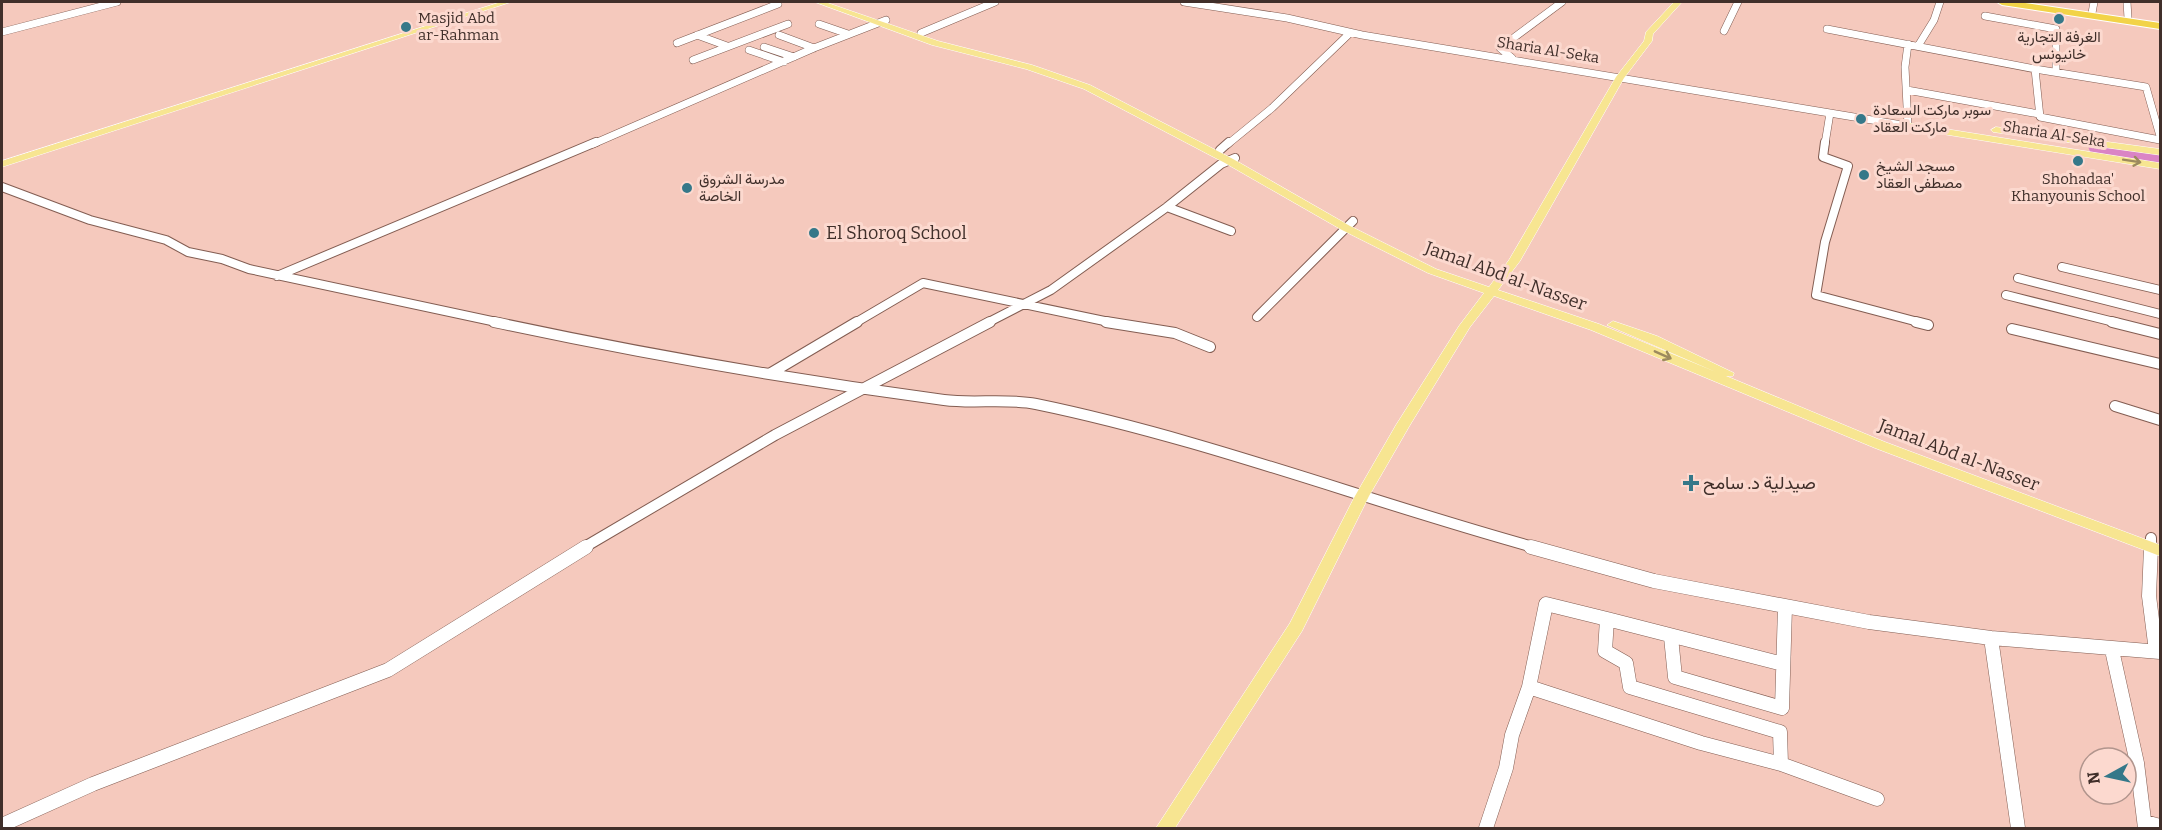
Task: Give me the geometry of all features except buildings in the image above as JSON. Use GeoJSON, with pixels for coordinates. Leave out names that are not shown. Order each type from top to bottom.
{"type":"FeatureCollection","features":[{"type":"Feature","properties":{"kind":"highway"},"geometry":{"type":"LineString","coordinates":[[2002,2],[2160,25]]}},
{"type":"Feature","properties":{"kind":"highway"},"geometry":{"type":"LineString","coordinates":[[2022,2],[2160,25]]}},
{"type":"Feature","properties":{"kind":"main road"},"geometry":{"type":"LineString","coordinates":[[2,164],[507,2]]}},
{"type":"Feature","properties":{"kind":"main road","name":"Jamal Abd al-Nasser"},"geometry":{"type":"LineString","coordinates":[[819,2],[1073,75],[1097,84],[1220,150],[1232,159]]}},
{"type":"Feature","properties":{"kind":"main road","name":"Jamal Abd al-Nasser"},"geometry":{"type":"LineString","coordinates":[[832,2],[942,44],[1029,67],[1087,87],[1232,159],[1410,261],[1578,320],[1880,444],[2156,544]]}},
{"type":"Feature","properties":{"kind":"main road"},"geometry":{"type":"LineString","coordinates":[[1165,828],[1296,627],[1362,496],[1403,425],[1465,326],[1514,261],[1620,77],[1648,41],[1649,34],[1678,2]]}},
{"type":"Feature","properties":{"kind":"main road","name":"Sharia Al-Seka"},"geometry":{"type":"LineString","coordinates":[[1908,126],[1941,123],[2160,152]]}},
{"type":"Feature","properties":{"kind":"main road","name":"Sharia Al-Seka"},"geometry":{"type":"LineString","coordinates":[[1908,126],[2160,165]]}},
{"type":"Feature","properties":{"kind":"street"},"geometry":{"type":"LineString","coordinates":[[2,32],[117,2]]}},
{"type":"Feature","properties":{"kind":"street"},"geometry":{"type":"LineString","coordinates":[[921,33],[995,2]]}},
{"type":"Feature","properties":{"kind":"street","name":"Sharia Al-Seka"},"geometry":{"type":"LineString","coordinates":[[1184,2],[1287,18],[1350,33],[1908,126]]}},
{"type":"Feature","properties":{"kind":"street"},"geometry":{"type":"LineString","coordinates":[[1515,60],[1500,48],[1562,2]]}},
{"type":"Feature","properties":{"kind":"street"},"geometry":{"type":"LineString","coordinates":[[1724,31],[1738,2]]}},
{"type":"Feature","properties":{"kind":"street"},"geometry":{"type":"LineString","coordinates":[[1918,46],[1934,20],[1940,2]]}},
{"type":"Feature","properties":{"kind":"street"},"geometry":{"type":"LineString","coordinates":[[2092,13],[2094,2]]}},
{"type":"Feature","properties":{"kind":"street"},"geometry":{"type":"LineString","coordinates":[[2127,2],[2128,18]]}},
{"type":"Feature","properties":{"kind":"street"},"geometry":{"type":"LineString","coordinates":[[677,43],[778,4]]}},
{"type":"Feature","properties":{"kind":"street"},"geometry":{"type":"LineString","coordinates":[[1985,16],[2056,29],[2056,71]]}},
{"type":"Feature","properties":{"kind":"street"},"geometry":{"type":"LineString","coordinates":[[277,276],[882,21]]}},
{"type":"Feature","properties":{"kind":"street"},"geometry":{"type":"LineString","coordinates":[[693,60],[788,24]]}},
{"type":"Feature","properties":{"kind":"street"},"geometry":{"type":"LineString","coordinates":[[819,24],[848,34]]}},
{"type":"Feature","properties":{"kind":"street"},"geometry":{"type":"LineString","coordinates":[[1827,28],[2035,69],[2146,87],[2160,138],[1907,90]]}},
{"type":"Feature","properties":{"kind":"street"},"geometry":{"type":"LineString","coordinates":[[1220,150],[1272,108],[1350,33]]}},
{"type":"Feature","properties":{"kind":"street"},"geometry":{"type":"LineString","coordinates":[[697,35],[727,46]]}},
{"type":"Feature","properties":{"kind":"street"},"geometry":{"type":"LineString","coordinates":[[779,36],[814,48]]}},
{"type":"Feature","properties":{"kind":"street"},"geometry":{"type":"LineString","coordinates":[[1908,44],[1905,68],[1908,126]]}},
{"type":"Feature","properties":{"kind":"street"},"geometry":{"type":"LineString","coordinates":[[764,47],[794,57]]}},
{"type":"Feature","properties":{"kind":"street"},"geometry":{"type":"LineString","coordinates":[[749,50],[784,62]]}},
{"type":"Feature","properties":{"kind":"street"},"geometry":{"type":"LineString","coordinates":[[2035,69],[2039,114]]}},
{"type":"Feature","properties":{"kind":"street"},"geometry":{"type":"LineString","coordinates":[[1830,112],[1823,157],[1848,166],[1825,243],[1816,296],[1928,325]]}},
{"type":"Feature","properties":{"kind":"street"},"geometry":{"type":"LineString","coordinates":[[2,825],[93,784],[388,670],[621,525],[775,435],[1052,290],[1167,207],[1187,189],[1232,159]]}},
{"type":"Feature","properties":{"kind":"street"},"geometry":{"type":"LineString","coordinates":[[2,187],[90,220],[166,240],[188,252],[222,259],[277,276],[629,351],[948,401],[1031,404],[1093,416],[1233,455],[1594,566],[1654,581],[1869,622],[1991,639],[2158,652],[2149,596],[2156,544]]}},
{"type":"Feature","properties":{"kind":"street"},"geometry":{"type":"LineString","coordinates":[[1167,207],[1231,231]]}},
{"type":"Feature","properties":{"kind":"street"},"geometry":{"type":"LineString","coordinates":[[1257,317],[1349,224]]}},
{"type":"Feature","properties":{"kind":"street"},"geometry":{"type":"LineString","coordinates":[[2061,267],[2160,290]]}},
{"type":"Feature","properties":{"kind":"street"},"geometry":{"type":"LineString","coordinates":[[2018,278],[2160,314]]}},
{"type":"Feature","properties":{"kind":"street"},"geometry":{"type":"LineString","coordinates":[[771,373],[923,283],[999,298],[1021,305],[1175,333],[1210,347]]}},
{"type":"Feature","properties":{"kind":"street"},"geometry":{"type":"LineString","coordinates":[[2006,295],[2160,334]]}},
{"type":"Feature","properties":{"kind":"street"},"geometry":{"type":"LineString","coordinates":[[2012,329],[2160,364]]}},
{"type":"Feature","properties":{"kind":"street"},"geometry":{"type":"LineString","coordinates":[[2115,406],[2160,420]]}},
{"type":"Feature","properties":{"kind":"street"},"geometry":{"type":"LineString","coordinates":[[1486,828],[1506,768],[1512,735],[1529,687],[1546,604],[1783,664]]}},
{"type":"Feature","properties":{"kind":"street"},"geometry":{"type":"LineString","coordinates":[[1671,637],[1675,677],[1782,708],[1785,607]]}},
{"type":"Feature","properties":{"kind":"street"},"geometry":{"type":"LineString","coordinates":[[1607,620],[1605,651],[1626,663],[1630,687],[1780,732],[1781,764]]}},
{"type":"Feature","properties":{"kind":"street"},"geometry":{"type":"LineString","coordinates":[[1991,639],[2018,828]]}},
{"type":"Feature","properties":{"kind":"street"},"geometry":{"type":"LineString","coordinates":[[2112,650],[2137,763],[2145,825],[2160,826]]}},
{"type":"Feature","properties":{"kind":"street"},"geometry":{"type":"LineString","coordinates":[[1529,687],[1690,739],[1781,764],[1877,799]]}},
{"type":"Feature","properties":{"kind":"shaded area"},"geometry":{"type":"Polygon","coordinates":[[[2087,144],[2160,153],[2160,164],[2091,154],[2087,144]]]}},
{"type":"Feature","properties":{"kind":"place","name":"الغرفة التجارية خانيونس"},"geometry":{"type":"Point","coordinates":[2059,19]}},
{"type":"Feature","properties":{"kind":"place","name":"Masjid Abd ar-Rahman"},"geometry":{"type":"Point","coordinates":[406,27]}},
{"type":"Feature","properties":{"kind":"place","name":"سوبر ماركت السعادة ماركت العقاد"},"geometry":{"type":"Point","coordinates":[1861,119]}},
{"type":"Feature","properties":{"kind":"place","name":"Shohadaa' Khanyounis School"},"geometry":{"type":"Point","coordinates":[2078,161]}},
{"type":"Feature","properties":{"kind":"place","name":"مسجد الشيخ مصطفى العقاد"},"geometry":{"type":"Point","coordinates":[1864,175]}},
{"type":"Feature","properties":{"kind":"place","name":"مدرسة الشروق الخاصة"},"geometry":{"type":"Point","coordinates":[687,188]}},
{"type":"Feature","properties":{"kind":"place","name":"El Shoroq School"},"geometry":{"type":"Point","coordinates":[814,233]}},
{"type":"Feature","properties":{"kind":"place","name":"صيدلية د. سامح"},"geometry":{"type":"Point","coordinates":[1691,483]}}]}
